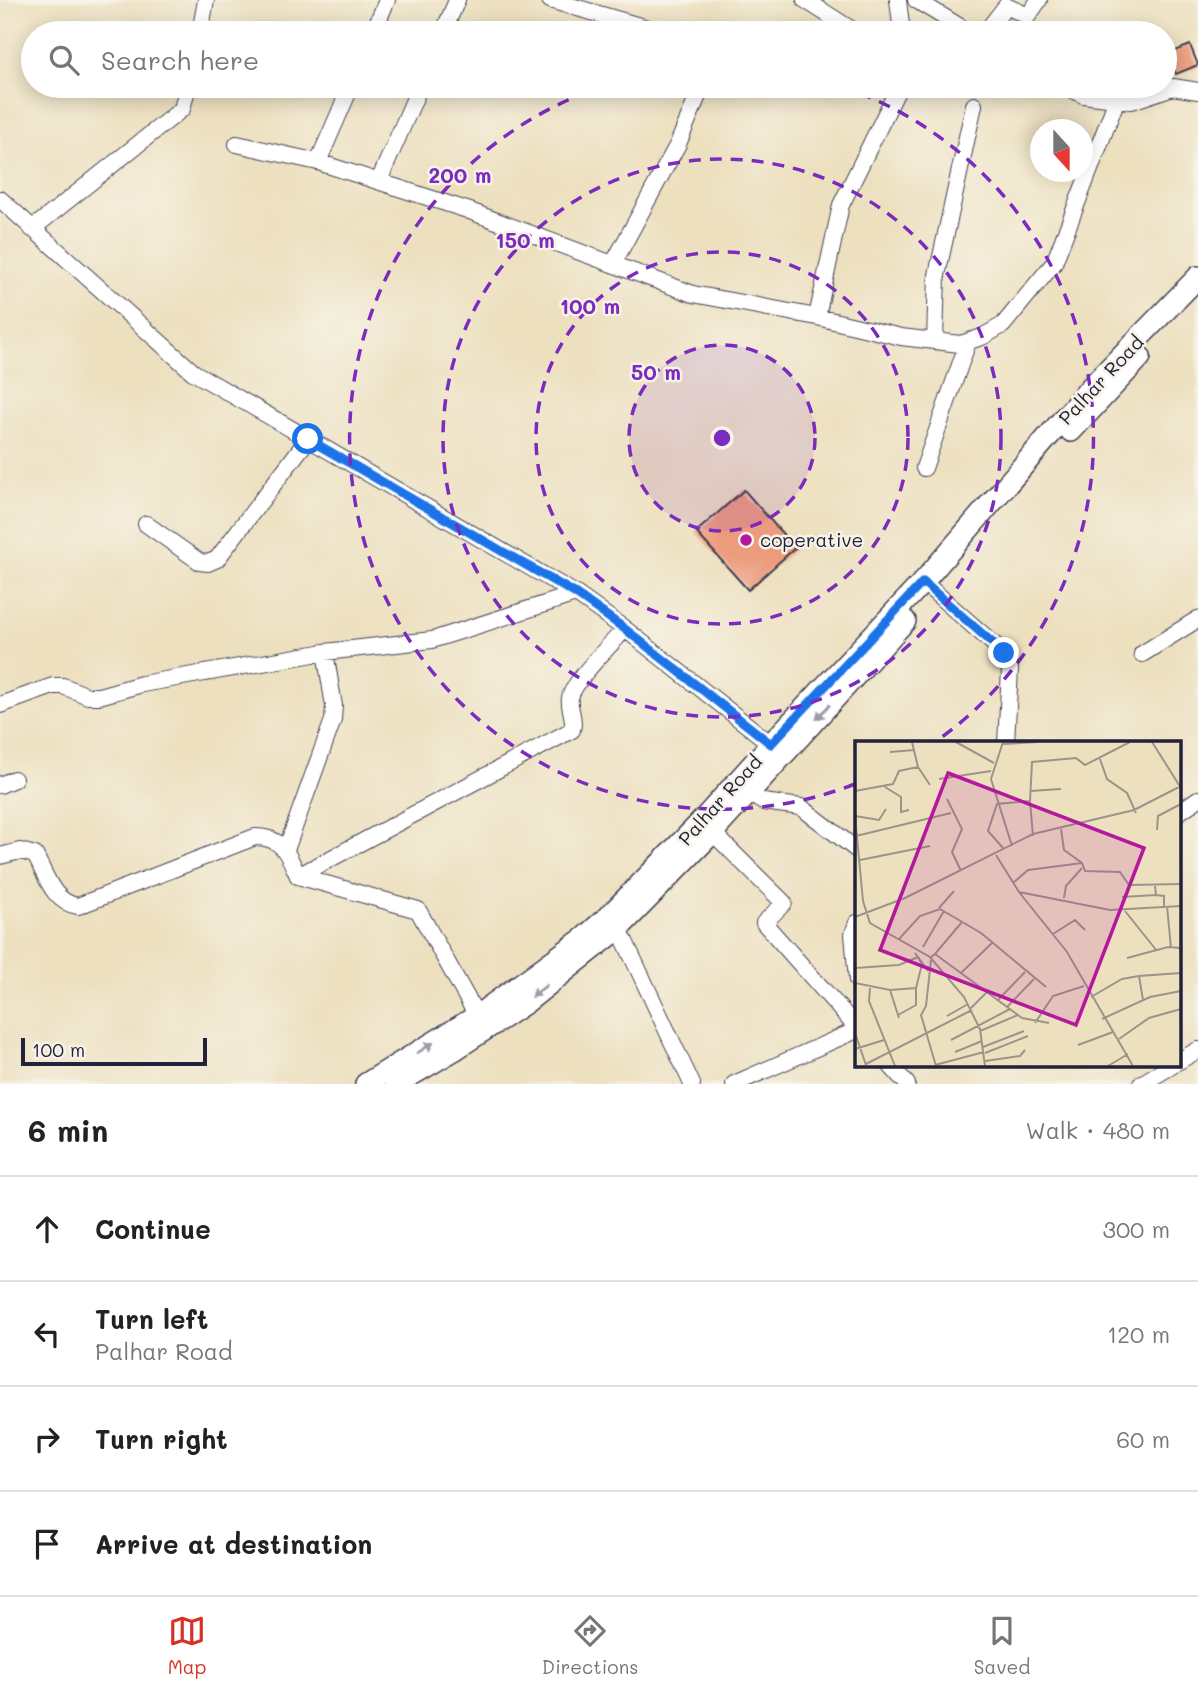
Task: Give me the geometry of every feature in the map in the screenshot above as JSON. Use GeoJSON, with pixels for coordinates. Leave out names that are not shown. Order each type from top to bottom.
{"type":"FeatureCollection","features":[{"type":"Feature","properties":{"kind":"main road","name":"Palhar Road"},"geometry":{"type":"LineString","coordinates":[[707,827],[749,793],[928,586],[1090,388],[1198,278]]}},
{"type":"Feature","properties":{"kind":"main road","name":"Palhar Road"},"geometry":{"type":"LineString","coordinates":[[396,1084],[525,1003],[616,921],[707,827],[771,744],[928,586],[1198,298]]}},
{"type":"Feature","properties":{"kind":"main road","name":"Palhar Road"},"geometry":{"type":"LineString","coordinates":[[366,1084],[477,1016],[584,938],[616,921]]}},
{"type":"Feature","properties":{"kind":"street"},"geometry":{"type":"LineString","coordinates":[[202,21],[206,0]]}},
{"type":"Feature","properties":{"kind":"street"},"geometry":{"type":"LineString","coordinates":[[378,21],[387,0]]}},
{"type":"Feature","properties":{"kind":"street"},"geometry":{"type":"LineString","coordinates":[[448,21],[457,0]]}},
{"type":"Feature","properties":{"kind":"street"},"geometry":{"type":"LineString","coordinates":[[550,0],[590,5],[632,21]]}},
{"type":"Feature","properties":{"kind":"street"},"geometry":{"type":"LineString","coordinates":[[805,0],[838,21]]}},
{"type":"Feature","properties":{"kind":"street"},"geometry":{"type":"LineString","coordinates":[[898,0],[901,21]]}},
{"type":"Feature","properties":{"kind":"street"},"geometry":{"type":"LineString","coordinates":[[916,0],[950,21]]}},
{"type":"Feature","properties":{"kind":"street"},"geometry":{"type":"LineString","coordinates":[[941,0],[944,9],[957,21]]}},
{"type":"Feature","properties":{"kind":"street"},"geometry":{"type":"LineString","coordinates":[[994,21],[1006,6],[1028,16],[1039,0]]}},
{"type":"Feature","properties":{"kind":"street"},"geometry":{"type":"LineString","coordinates":[[1177,88],[1198,91]]}},
{"type":"Feature","properties":{"kind":"street"},"geometry":{"type":"LineString","coordinates":[[32,229],[182,108],[185,98]]}},
{"type":"Feature","properties":{"kind":"street"},"geometry":{"type":"LineString","coordinates":[[318,162],[346,98]]}},
{"type":"Feature","properties":{"kind":"street"},"geometry":{"type":"LineString","coordinates":[[379,181],[415,98]]}},
{"type":"Feature","properties":{"kind":"street"},"geometry":{"type":"LineString","coordinates":[[614,264],[678,144],[697,98]]}},
{"type":"Feature","properties":{"kind":"street"},"geometry":{"type":"LineString","coordinates":[[817,317],[841,205],[889,98]]}},
{"type":"Feature","properties":{"kind":"street"},"geometry":{"type":"LineString","coordinates":[[1110,98],[1132,101],[1141,98]]}},
{"type":"Feature","properties":{"kind":"street"},"geometry":{"type":"LineString","coordinates":[[237,144],[318,162],[379,181],[467,210],[693,294],[817,317],[901,337],[960,344],[982,337],[1003,325],[1054,263],[1117,99]]}},
{"type":"Feature","properties":{"kind":"street"},"geometry":{"type":"LineString","coordinates":[[935,341],[937,275],[974,105]]}},
{"type":"Feature","properties":{"kind":"street"},"geometry":{"type":"LineString","coordinates":[[0,199],[193,372],[576,594],[625,629],[771,744]]}},
{"type":"Feature","properties":{"kind":"street"},"geometry":{"type":"LineString","coordinates":[[924,468],[968,342]]}},
{"type":"Feature","properties":{"kind":"street"},"geometry":{"type":"LineString","coordinates":[[146,524],[200,562],[208,563],[217,559],[308,439]]}},
{"type":"Feature","properties":{"kind":"street"},"geometry":{"type":"LineString","coordinates":[[928,586],[1004,653],[1010,669],[1006,741]]}},
{"type":"Feature","properties":{"kind":"street"},"geometry":{"type":"LineString","coordinates":[[0,705],[53,686],[63,686],[88,696],[99,696],[142,684],[325,652],[432,639],[576,594]]}},
{"type":"Feature","properties":{"kind":"street"},"geometry":{"type":"LineString","coordinates":[[1142,654],[1198,619]]}},
{"type":"Feature","properties":{"kind":"street"},"geometry":{"type":"LineString","coordinates":[[298,876],[572,730],[575,722],[569,701],[573,688],[625,629]]}},
{"type":"Feature","properties":{"kind":"street"},"geometry":{"type":"LineString","coordinates":[[286,850],[333,720],[334,706],[325,652]]}},
{"type":"Feature","properties":{"kind":"street"},"geometry":{"type":"LineString","coordinates":[[749,793],[763,802],[801,807],[855,848]]}},
{"type":"Feature","properties":{"kind":"street"},"geometry":{"type":"LineString","coordinates":[[1180,812],[1198,799]]}},
{"type":"Feature","properties":{"kind":"street"},"geometry":{"type":"LineString","coordinates":[[707,827],[784,903],[764,923],[855,1027]]}},
{"type":"Feature","properties":{"kind":"street"},"geometry":{"type":"LineString","coordinates":[[0,856],[20,851],[35,855],[59,900],[78,906],[255,837],[266,837],[286,850],[298,876],[418,910],[477,1016]]}},
{"type":"Feature","properties":{"kind":"street"},"geometry":{"type":"LineString","coordinates":[[616,921],[692,1084]]}},
{"type":"Feature","properties":{"kind":"street"},"geometry":{"type":"LineString","coordinates":[[855,928],[855,957]]}},
{"type":"Feature","properties":{"kind":"street"},"geometry":{"type":"LineString","coordinates":[[734,1084],[855,1030]]}},
{"type":"Feature","properties":{"kind":"street"},"geometry":{"type":"LineString","coordinates":[[1180,1060],[1198,1050]]}},
{"type":"Feature","properties":{"kind":"street"},"geometry":{"type":"LineString","coordinates":[[891,1066],[907,1084]]}},
{"type":"Feature","properties":{"kind":"street"},"geometry":{"type":"LineString","coordinates":[[1141,1084],[1171,1066]]}},
{"type":"Feature","properties":{"kind":"building"},"geometry":{"type":"Polygon","coordinates":[[[1190,45],[1198,65],[1177,74],[1177,50],[1190,45]]]}},
{"type":"Feature","properties":{"kind":"building","name":"coperative"},"geometry":{"type":"Polygon","coordinates":[[[744,490],[795,548],[748,590],[696,532],[744,490]]]}},
{"type":"Feature","properties":{"kind":"place","name":"coperative"},"geometry":{"type":"Point","coordinates":[746,540]}},
{"type":"Feature","properties":{"kind":"route"},"geometry":{"type":"LineString","coordinates":[[308,439],[576,594],[625,629],[771,744],[923,582],[1004,653]]}}]}
